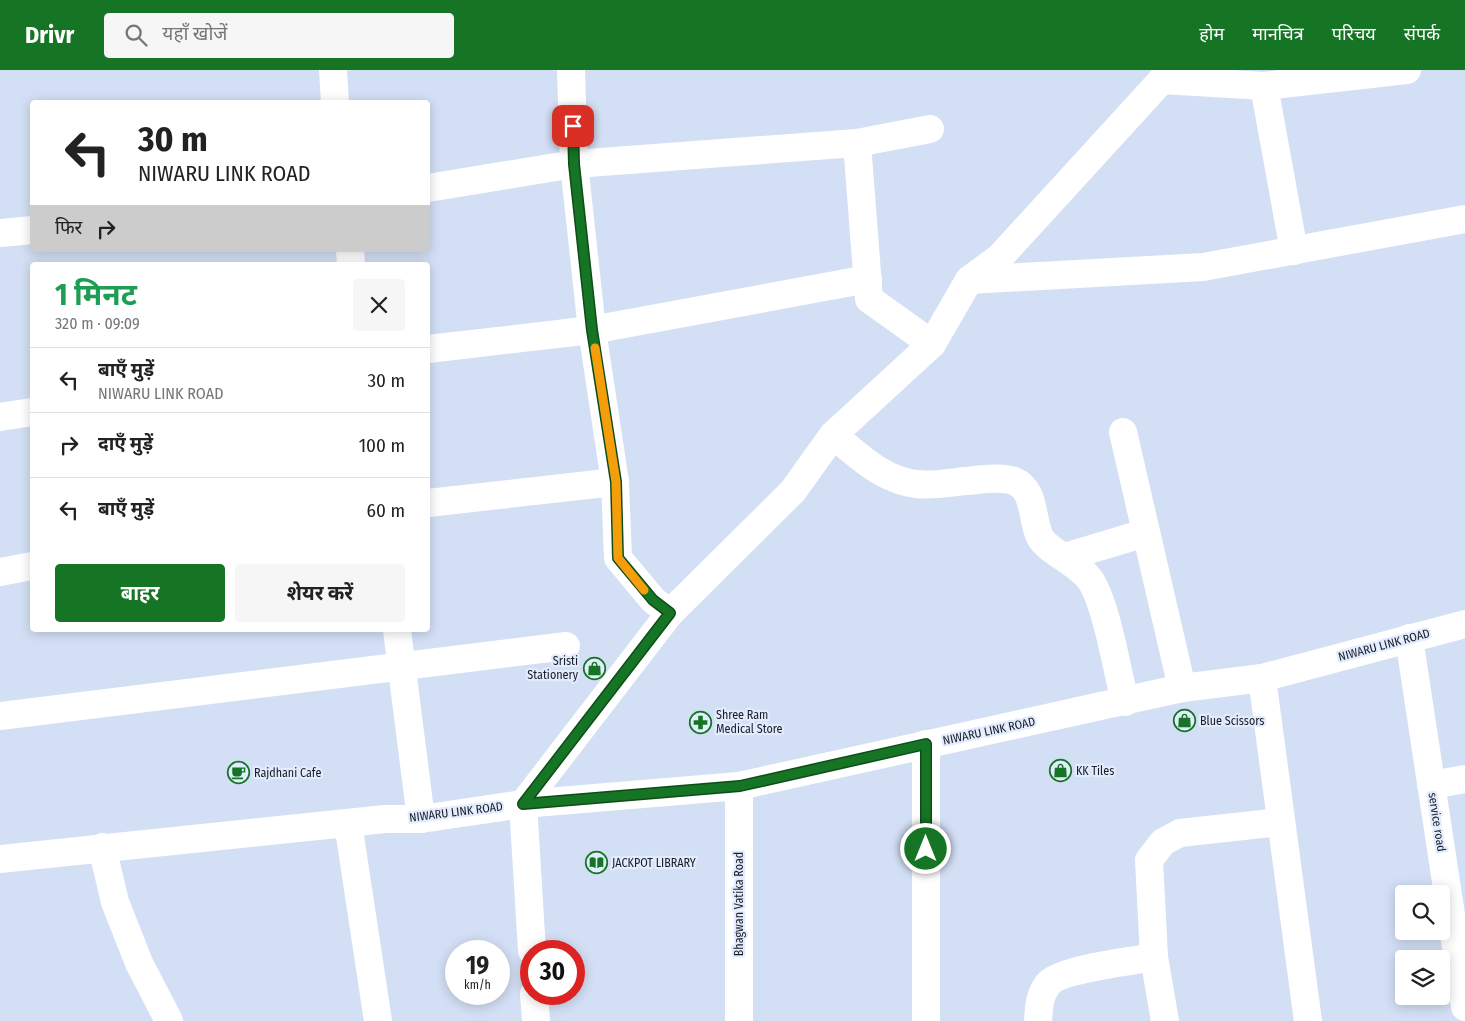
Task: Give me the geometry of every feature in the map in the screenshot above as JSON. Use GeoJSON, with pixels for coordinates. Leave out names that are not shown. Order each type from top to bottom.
{"type":"FeatureCollection","features":[{"type":"Feature","properties":{"kind":"street"},"geometry":{"type":"LineString","coordinates":[[333,70],[336,100]]}},
{"type":"Feature","properties":{"kind":"street"},"geometry":{"type":"LineString","coordinates":[[571,70],[574,164],[592,330],[616,482],[618,558],[653,600],[670,613]]}},
{"type":"Feature","properties":{"kind":"street"},"geometry":{"type":"LineString","coordinates":[[531,940],[523,804],[670,613],[793,491],[833,435],[932,344],[968,280],[1000,257],[1166,75],[1264,86],[1407,70]]}},
{"type":"Feature","properties":{"kind":"street"},"geometry":{"type":"LineString","coordinates":[[1264,86],[1294,251]]}},
{"type":"Feature","properties":{"kind":"street"},"geometry":{"type":"LineString","coordinates":[[430,188],[574,164],[857,143],[930,128]]}},
{"type":"Feature","properties":{"kind":"street"},"geometry":{"type":"LineString","coordinates":[[857,143],[869,299],[932,344]]}},
{"type":"Feature","properties":{"kind":"street"},"geometry":{"type":"LineString","coordinates":[[968,280],[1203,267],[1465,218]]}},
{"type":"Feature","properties":{"kind":"street"},"geometry":{"type":"LineString","coordinates":[[0,233],[30,230]]}},
{"type":"Feature","properties":{"kind":"street"},"geometry":{"type":"LineString","coordinates":[[430,349],[592,330],[868,279]]}},
{"type":"Feature","properties":{"kind":"street"},"geometry":{"type":"LineString","coordinates":[[0,418],[30,412]]}},
{"type":"Feature","properties":{"kind":"street"},"geometry":{"type":"LineString","coordinates":[[1124,432],[1145,533],[1182,688]]}},
{"type":"Feature","properties":{"kind":"street"},"geometry":{"type":"LineString","coordinates":[[833,435],[874,469],[897,481],[918,485],[998,479],[1014,481],[1025,488],[1031,499],[1034,520],[1041,540],[1078,567],[1091,581],[1100,601],[1125,702]]}},
{"type":"Feature","properties":{"kind":"street"},"geometry":{"type":"LineString","coordinates":[[430,504],[616,482]]}},
{"type":"Feature","properties":{"kind":"street"},"geometry":{"type":"LineString","coordinates":[[1065,557],[1145,533]]}},
{"type":"Feature","properties":{"kind":"street"},"geometry":{"type":"LineString","coordinates":[[0,572],[30,566]]}},
{"type":"Feature","properties":{"kind":"street","name":"NIWARU LINK ROAD"},"geometry":{"type":"LineString","coordinates":[[0,860],[102,847],[385,819],[422,819],[523,804],[740,786],[1182,688],[1262,678],[1465,624]]}},
{"type":"Feature","properties":{"kind":"street"},"geometry":{"type":"LineString","coordinates":[[397,632],[422,819]]}},
{"type":"Feature","properties":{"kind":"street","name":"service road"},"geometry":{"type":"LineString","coordinates":[[1409,638],[1465,1007]]}},
{"type":"Feature","properties":{"kind":"street"},"geometry":{"type":"LineString","coordinates":[[0,716],[566,646]]}},
{"type":"Feature","properties":{"kind":"street"},"geometry":{"type":"LineString","coordinates":[[1262,678],[1308,1021]]}},
{"type":"Feature","properties":{"kind":"street"},"geometry":{"type":"LineString","coordinates":[[926,744],[926,1021]]}},
{"type":"Feature","properties":{"kind":"street"},"geometry":{"type":"LineString","coordinates":[[1431,785],[1465,779]]}},
{"type":"Feature","properties":{"kind":"street","name":"Bhagwan Vatika Road"},"geometry":{"type":"LineString","coordinates":[[740,786],[740,1021]]}},
{"type":"Feature","properties":{"kind":"street"},"geometry":{"type":"LineString","coordinates":[[1165,1021],[1154,958],[1149,860],[1163,842],[1180,833],[1280,822]]}},
{"type":"Feature","properties":{"kind":"street"},"geometry":{"type":"LineString","coordinates":[[348,823],[378,1021]]}},
{"type":"Feature","properties":{"kind":"street"},"geometry":{"type":"LineString","coordinates":[[102,847],[115,902],[139,963],[169,1021]]}},
{"type":"Feature","properties":{"kind":"street"},"geometry":{"type":"LineString","coordinates":[[1038,1021],[1039,1000],[1049,982],[1068,973],[1154,958]]}},
{"type":"Feature","properties":{"kind":"street"},"geometry":{"type":"LineString","coordinates":[[535,1005],[536,1021]]}},
{"type":"Feature","properties":{"kind":"slow traffic"},"geometry":{"type":"LineString","coordinates":[[595,348],[616,482],[618,558],[644,590]]}},
{"type":"Feature","properties":{"kind":"place","name":"Sristi Stationery"},"geometry":{"type":"Point","coordinates":[594,668]}},
{"type":"Feature","properties":{"kind":"place","name":"Blue Scissors"},"geometry":{"type":"Point","coordinates":[1184,721]}},
{"type":"Feature","properties":{"kind":"place","name":"Shree Ram Medical Store"},"geometry":{"type":"Point","coordinates":[700,722]}},
{"type":"Feature","properties":{"kind":"place","name":"KK Tiles"},"geometry":{"type":"Point","coordinates":[1060,771]}},
{"type":"Feature","properties":{"kind":"place","name":"Rajdhani Cafe"},"geometry":{"type":"Point","coordinates":[238,773]}},
{"type":"Feature","properties":{"kind":"place","name":"JACKPOT LIBRARY"},"geometry":{"type":"Point","coordinates":[596,863]}},
{"type":"Feature","properties":{"kind":"route"},"geometry":{"type":"LineString","coordinates":[[573,126],[574,164],[592,330],[616,482],[618,558],[653,600],[670,613],[523,804],[740,786],[926,744],[926,849]]}}]}
